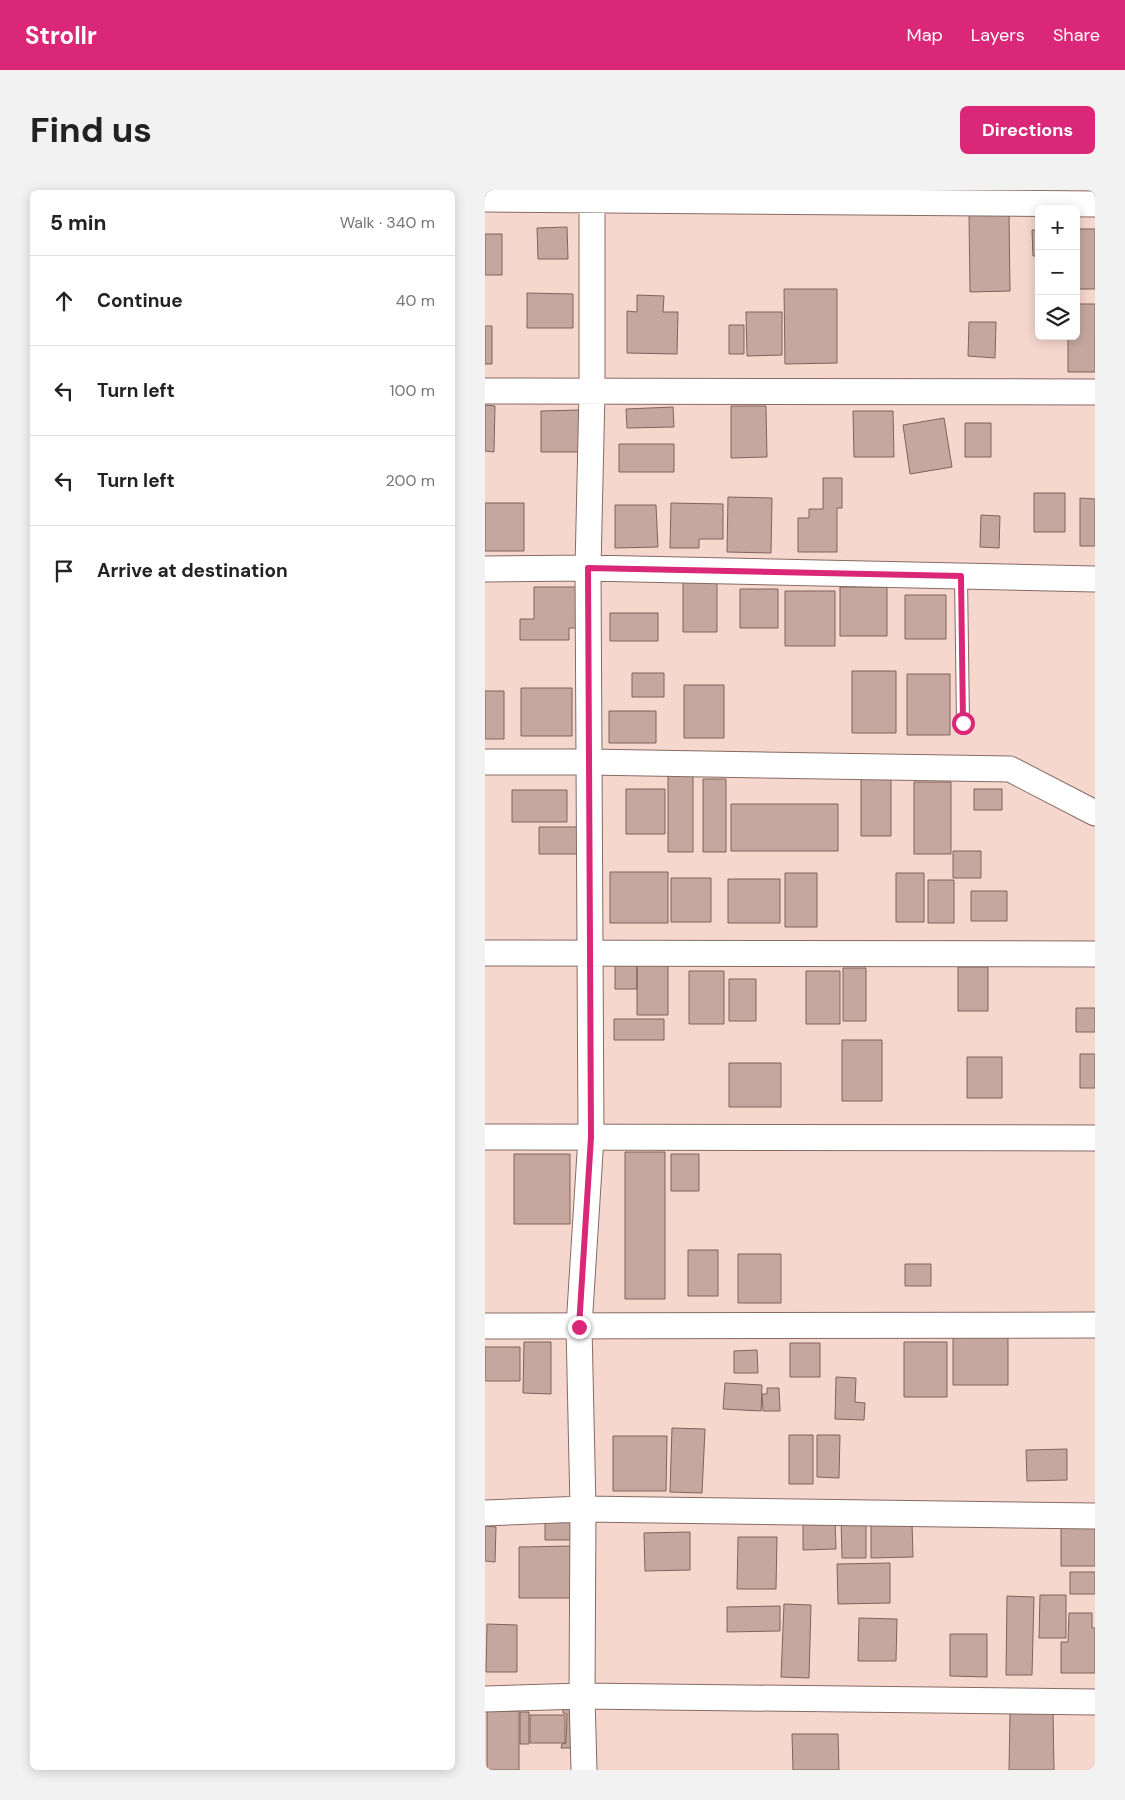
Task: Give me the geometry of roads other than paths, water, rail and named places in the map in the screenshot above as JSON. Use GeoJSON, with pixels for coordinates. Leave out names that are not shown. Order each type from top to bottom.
{"type":"FeatureCollection","features":[{"type":"Feature","properties":{"kind":"street"},"geometry":{"type":"LineString","coordinates":[[485,199],[592,195],[1095,204]]}},
{"type":"Feature","properties":{"kind":"street"},"geometry":{"type":"LineString","coordinates":[[584,1770],[582,1696],[583,1509],[579,1327],[591,1137],[588,568],[592,392],[592,195]]}},
{"type":"Feature","properties":{"kind":"street"},"geometry":{"type":"LineString","coordinates":[[485,391],[1095,392]]}},
{"type":"Feature","properties":{"kind":"street"},"geometry":{"type":"LineString","coordinates":[[485,569],[588,568],[1095,580]]}},
{"type":"Feature","properties":{"kind":"street"},"geometry":{"type":"LineString","coordinates":[[485,762],[1010,769],[1095,813]]}},
{"type":"Feature","properties":{"kind":"street"},"geometry":{"type":"LineString","coordinates":[[485,954],[1095,954]]}},
{"type":"Feature","properties":{"kind":"street"},"geometry":{"type":"LineString","coordinates":[[485,1137],[1095,1138]]}},
{"type":"Feature","properties":{"kind":"street"},"geometry":{"type":"LineString","coordinates":[[485,1326],[1095,1325]]}},
{"type":"Feature","properties":{"kind":"street"},"geometry":{"type":"LineString","coordinates":[[485,1513],[583,1509],[1095,1516]]}},
{"type":"Feature","properties":{"kind":"street"},"geometry":{"type":"LineString","coordinates":[[485,1698],[582,1696],[1095,1702]]}},
{"type":"Feature","properties":{"kind":"lane"},"geometry":{"type":"LineString","coordinates":[[961,576],[963,723]]}}]}
